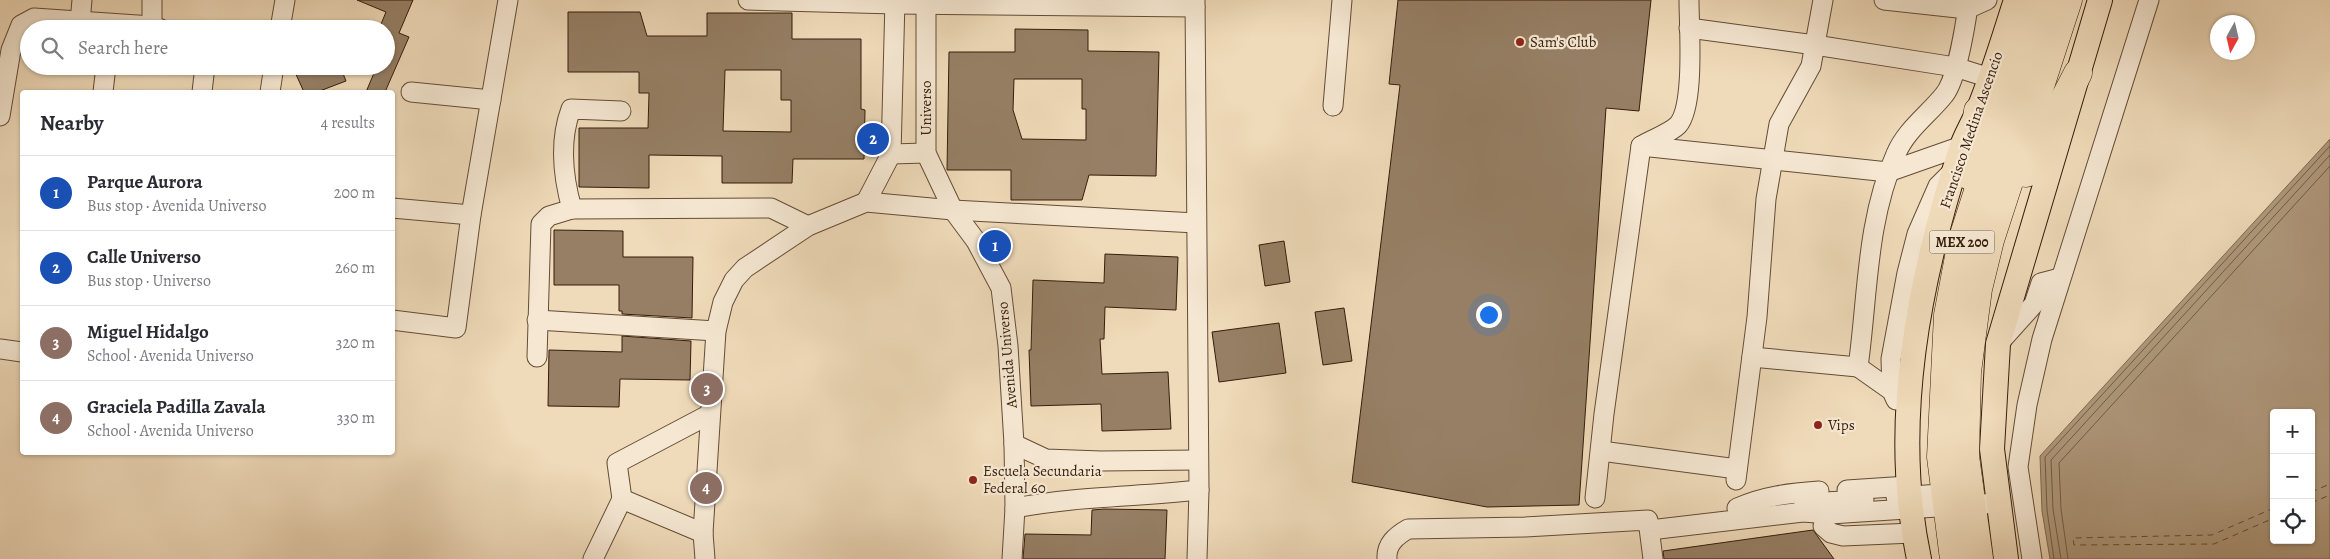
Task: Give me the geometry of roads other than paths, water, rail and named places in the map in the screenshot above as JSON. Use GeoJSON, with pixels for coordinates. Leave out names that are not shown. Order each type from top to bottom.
{"type":"FeatureCollection","features":[{"type":"Feature","properties":{"kind":"highway","name":"Francisco Medina Ascencio"},"geometry":{"type":"LineString","coordinates":[[1979,559],[1941,457],[1948,315],[1962,241],[2040,0]]}},
{"type":"Feature","properties":{"kind":"highway","name":"Francisco Medina Ascencio"},"geometry":{"type":"LineString","coordinates":[[1954,559],[1958,499],[1965,456],[1967,372],[1978,289],[1990,240],[2068,0]]}},
{"type":"Feature","properties":{"kind":"highway"},"geometry":{"type":"LineString","coordinates":[[1990,240],[2078,73]]}},
{"type":"Feature","properties":{"kind":"highway"},"geometry":{"type":"LineString","coordinates":[[1962,241],[1978,110]]}},
{"type":"Feature","properties":{"kind":"main road","name":"Francisco Medina Ascencio"},"geometry":{"type":"LineString","coordinates":[[1919,559],[1910,509],[1909,431],[1911,382],[1926,280],[1935,235],[1959,157],[1990,78],[2016,0]]}},
{"type":"Feature","properties":{"kind":"main road"},"geometry":{"type":"LineString","coordinates":[[2006,559],[1992,449],[1998,344],[2100,0]]}},
{"type":"Feature","properties":{"kind":"street"},"geometry":{"type":"LineString","coordinates":[[80,20],[82,0]]}},
{"type":"Feature","properties":{"kind":"street"},"geometry":{"type":"LineString","coordinates":[[152,0],[155,20]]}},
{"type":"Feature","properties":{"kind":"street"},"geometry":{"type":"LineString","coordinates":[[282,20],[285,0]]}},
{"type":"Feature","properties":{"kind":"street"},"geometry":{"type":"LineString","coordinates":[[395,320],[456,328],[470,215],[508,0]]}},
{"type":"Feature","properties":{"kind":"street"},"geometry":{"type":"LineString","coordinates":[[748,0],[1195,3],[1197,460],[1199,490],[1197,559]]}},
{"type":"Feature","properties":{"kind":"street"},"geometry":{"type":"LineString","coordinates":[[1333,106],[1342,0]]}},
{"type":"Feature","properties":{"kind":"street"},"geometry":{"type":"LineString","coordinates":[[1641,146],[1677,125],[1686,112],[1689,89],[1689,0]]}},
{"type":"Feature","properties":{"kind":"street"},"geometry":{"type":"LineString","coordinates":[[1601,451],[1737,475],[1752,357],[1766,199],[1779,124],[1811,66],[1823,0]]}},
{"type":"Feature","properties":{"kind":"street"},"geometry":{"type":"LineString","coordinates":[[1884,0],[1968,5],[1987,0]]}},
{"type":"Feature","properties":{"kind":"street"},"geometry":{"type":"LineString","coordinates":[[2032,559],[2018,467],[2027,405],[2042,339],[2060,278],[2149,0]]}},
{"type":"Feature","properties":{"kind":"street"},"geometry":{"type":"LineString","coordinates":[[866,202],[891,154],[895,2]]}},
{"type":"Feature","properties":{"kind":"street","name":"Universo"},"geometry":{"type":"LineString","coordinates":[[926,2],[926,153],[953,210]]}},
{"type":"Feature","properties":{"kind":"street"},"geometry":{"type":"LineString","coordinates":[[1858,367],[1871,244],[1888,172],[1897,152],[1920,119],[1945,94],[1955,67],[1968,5]]}},
{"type":"Feature","properties":{"kind":"street"},"geometry":{"type":"LineString","coordinates":[[30,20],[34,18],[57,20]]}},
{"type":"Feature","properties":{"kind":"street"},"geometry":{"type":"LineString","coordinates":[[0,116],[11,50],[20,28]]}},
{"type":"Feature","properties":{"kind":"street"},"geometry":{"type":"LineString","coordinates":[[1689,28],[1815,44],[1955,67],[1990,78]]}},
{"type":"Feature","properties":{"kind":"street"},"geometry":{"type":"LineString","coordinates":[[103,90],[105,75]]}},
{"type":"Feature","properties":{"kind":"street"},"geometry":{"type":"LineString","coordinates":[[202,90],[204,75]]}},
{"type":"Feature","properties":{"kind":"street"},"geometry":{"type":"LineString","coordinates":[[270,90],[273,75]]}},
{"type":"Feature","properties":{"kind":"street"},"geometry":{"type":"LineString","coordinates":[[411,92],[491,100]]}},
{"type":"Feature","properties":{"kind":"street"},"geometry":{"type":"LineString","coordinates":[[572,209],[564,182],[565,126],[570,109],[621,111]]}},
{"type":"Feature","properties":{"kind":"street"},"geometry":{"type":"LineString","coordinates":[[1641,146],[1773,158],[1888,172],[1959,157]]}},
{"type":"Feature","properties":{"kind":"street"},"geometry":{"type":"LineString","coordinates":[[1595,498],[1641,146]]}},
{"type":"Feature","properties":{"kind":"street"},"geometry":{"type":"LineString","coordinates":[[891,154],[926,153]]}},
{"type":"Feature","properties":{"kind":"street"},"geometry":{"type":"LineString","coordinates":[[1909,431],[1892,391],[1891,359],[1907,273],[1917,234],[1938,186],[1959,157]]}},
{"type":"Feature","properties":{"kind":"street"},"geometry":{"type":"LineString","coordinates":[[705,559],[703,533],[718,314],[734,280],[757,258],[808,226],[866,202],[953,210],[1196,223]]}},
{"type":"Feature","properties":{"kind":"street"},"geometry":{"type":"LineString","coordinates":[[395,208],[470,215]]}},
{"type":"Feature","properties":{"kind":"street"},"geometry":{"type":"LineString","coordinates":[[537,357],[541,224],[549,216],[572,209],[771,208],[808,226]]}},
{"type":"Feature","properties":{"kind":"street","name":"Avenida Universo"},"geometry":{"type":"LineString","coordinates":[[953,210],[976,241],[1001,288],[1008,346],[1014,444],[1015,508],[1012,559]]}},
{"type":"Feature","properties":{"kind":"street"},"geometry":{"type":"LineString","coordinates":[[1998,344],[2034,304],[2041,283],[2060,278]]}},
{"type":"Feature","properties":{"kind":"street"},"geometry":{"type":"LineString","coordinates":[[537,320],[716,331]]}},
{"type":"Feature","properties":{"kind":"street"},"geometry":{"type":"LineString","coordinates":[[0,349],[20,352]]}},
{"type":"Feature","properties":{"kind":"street"},"geometry":{"type":"LineString","coordinates":[[1752,357],[1858,367],[1892,391]]}},
{"type":"Feature","properties":{"kind":"street"},"geometry":{"type":"LineString","coordinates":[[593,559],[622,499],[617,463],[710,414]]}},
{"type":"Feature","properties":{"kind":"street"},"geometry":{"type":"LineString","coordinates":[[1014,444],[1046,459],[1101,461],[1197,460]]}},
{"type":"Feature","properties":{"kind":"street"},"geometry":{"type":"LineString","coordinates":[[1015,508],[1082,498],[1155,495],[1199,490]]}},
{"type":"Feature","properties":{"kind":"street"},"geometry":{"type":"LineString","coordinates":[[1738,513],[1756,499],[1783,493],[1910,509]]}},
{"type":"Feature","properties":{"kind":"street"},"geometry":{"type":"LineString","coordinates":[[1387,559],[1387,552],[1394,537],[1408,529],[1649,525],[1738,513],[1823,526],[1831,533],[1843,536],[1910,509],[1958,499],[1998,496]]}},
{"type":"Feature","properties":{"kind":"street"},"geometry":{"type":"LineString","coordinates":[[622,499],[703,533]]}},
{"type":"Feature","properties":{"kind":"street"},"geometry":{"type":"LineString","coordinates":[[1649,525],[1653,559]]}},
{"type":"Feature","properties":{"kind":"water"},"geometry":{"type":"Polygon","coordinates":[[[2330,139],[2330,559],[2050,559],[2042,511],[2040,456],[2330,139]]]}},
{"type":"Feature","properties":{"kind":"place","name":"Sam's Club"},"geometry":{"type":"Point","coordinates":[1520,42]}},
{"type":"Feature","properties":{"kind":"place","name":"Calle Universo"},"geometry":{"type":"Point","coordinates":[873,139]}},
{"type":"Feature","properties":{"kind":"place","name":"Parque Aurora"},"geometry":{"type":"Point","coordinates":[995,246]}},
{"type":"Feature","properties":{"kind":"place","name":"Miguel Hidalgo"},"geometry":{"type":"Point","coordinates":[707,389]}},
{"type":"Feature","properties":{"kind":"place","name":"Vips"},"geometry":{"type":"Point","coordinates":[1818,425]}},
{"type":"Feature","properties":{"kind":"place","name":"Escuela Secundaria Federal 60"},"geometry":{"type":"Point","coordinates":[973,480]}},
{"type":"Feature","properties":{"kind":"place","name":"Graciela Padilla Zavala"},"geometry":{"type":"Point","coordinates":[706,488]}}]}
